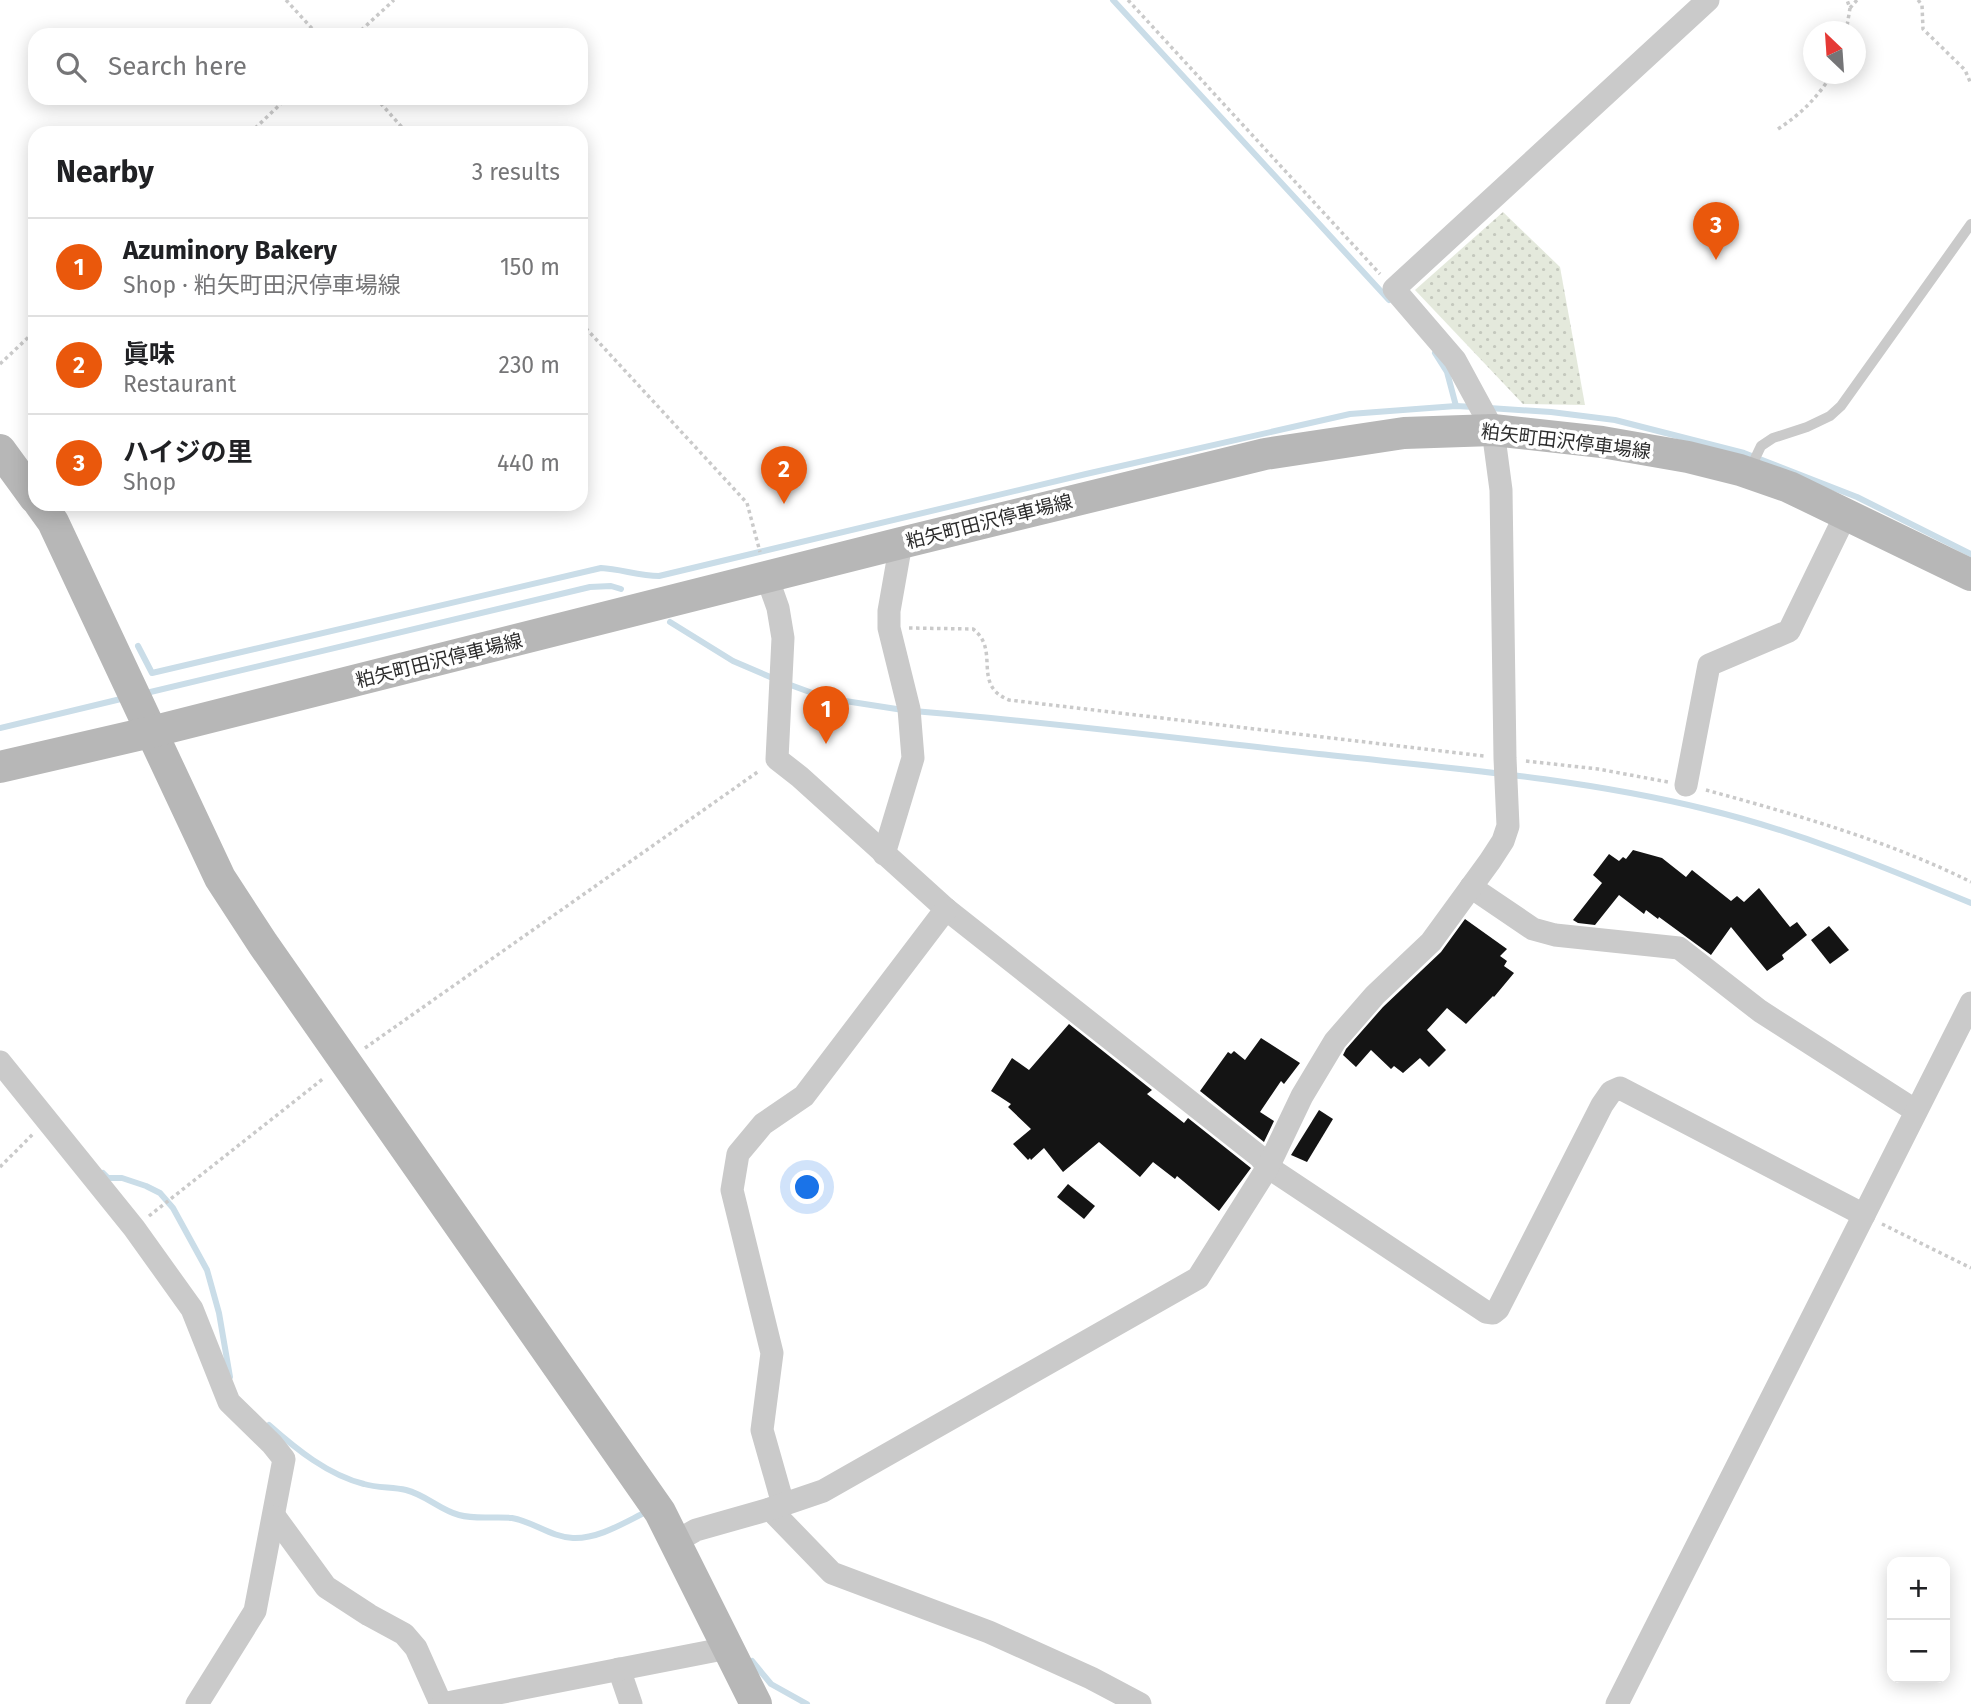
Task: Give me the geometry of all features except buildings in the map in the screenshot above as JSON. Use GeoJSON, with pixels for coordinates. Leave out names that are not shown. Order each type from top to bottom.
{"type":"FeatureCollection","features":[{"type":"Feature","properties":{"kind":"main road","name":"粕矢町田沢停車場線"},"geometry":{"type":"LineString","coordinates":[[0,767],[146,722],[767,577],[1265,454],[1404,433],[1493,430],[1602,442],[1688,457],[1789,487],[1971,575]]}},
{"type":"Feature","properties":{"kind":"main road"},"geometry":{"type":"LineString","coordinates":[[0,450],[28,488]]}},
{"type":"Feature","properties":{"kind":"main road"},"geometry":{"type":"LineString","coordinates":[[45,511],[53,522],[220,877],[263,944],[653,1503],[685,1536],[728,1648],[756,1704]]}},
{"type":"Feature","properties":{"kind":"street"},"geometry":{"type":"LineString","coordinates":[[685,1536],[823,1491],[1198,1278],[1268,1167],[1302,1096],[1335,1041],[1375,995],[1431,942],[1496,851],[1508,826],[1501,490],[1493,430],[1455,360],[1394,289],[1709,0]]}},
{"type":"Feature","properties":{"kind":"street"},"geometry":{"type":"LineString","coordinates":[[1686,785],[1709,665],[1789,631],[1846,514]]}},
{"type":"Feature","properties":{"kind":"street"},"geometry":{"type":"LineString","coordinates":[[884,854],[913,758],[911,724],[889,628],[889,611],[901,543]]}},
{"type":"Feature","properties":{"kind":"street"},"geometry":{"type":"LineString","coordinates":[[767,577],[781,621],[777,759],[946,909],[1260,1157],[1268,1167],[1486,1312],[1493,1313],[1498,1308],[1602,1105],[1611,1092],[1620,1088],[1864,1215]]}},
{"type":"Feature","properties":{"kind":"street"},"geometry":{"type":"LineString","coordinates":[[1471,887],[1533,929],[1555,935],[1679,948],[1760,1012],[1916,1111]]}},
{"type":"Feature","properties":{"kind":"street"},"geometry":{"type":"LineString","coordinates":[[946,909],[804,1096],[763,1124],[738,1154],[732,1190],[772,1353],[762,1430],[777,1507],[832,1573],[989,1632],[1091,1678],[1140,1704]]}},
{"type":"Feature","properties":{"kind":"street"},"geometry":{"type":"LineString","coordinates":[[1617,1704],[1971,1003]]}},
{"type":"Feature","properties":{"kind":"street"},"geometry":{"type":"LineString","coordinates":[[0,1062],[134,1228],[192,1310],[229,1402],[284,1459],[255,1611],[197,1704]]}},
{"type":"Feature","properties":{"kind":"street"},"geometry":{"type":"LineString","coordinates":[[275,1517],[326,1587],[404,1634],[416,1648],[441,1704],[728,1648]]}},
{"type":"Feature","properties":{"kind":"street"},"geometry":{"type":"LineString","coordinates":[[619,1669],[631,1704]]}},
{"type":"Feature","properties":{"kind":"lane"},"geometry":{"type":"LineString","coordinates":[[1748,473],[1761,446],[1773,438],[1830,416],[1841,406],[1971,224]]}},
{"type":"Feature","properties":{"kind":"path"},"geometry":{"type":"LineString","coordinates":[[286,0],[312,28]]}},
{"type":"Feature","properties":{"kind":"path"},"geometry":{"type":"LineString","coordinates":[[364,28],[394,0]]}},
{"type":"Feature","properties":{"kind":"path"},"geometry":{"type":"LineString","coordinates":[[1128,0],[1394,289]]}},
{"type":"Feature","properties":{"kind":"path"},"geometry":{"type":"LineString","coordinates":[[1847,0],[1850,8],[1848,21]]}},
{"type":"Feature","properties":{"kind":"path"},"geometry":{"type":"LineString","coordinates":[[1850,8],[1857,0]]}},
{"type":"Feature","properties":{"kind":"path"},"geometry":{"type":"LineString","coordinates":[[1918,0],[1922,5],[1923,29],[1965,70],[1971,84]]}},
{"type":"Feature","properties":{"kind":"path"},"geometry":{"type":"LineString","coordinates":[[1778,129],[1811,103],[1825,84]]}},
{"type":"Feature","properties":{"kind":"path"},"geometry":{"type":"LineString","coordinates":[[257,126],[280,105]]}},
{"type":"Feature","properties":{"kind":"path"},"geometry":{"type":"LineString","coordinates":[[382,105],[401,126]]}},
{"type":"Feature","properties":{"kind":"path"},"geometry":{"type":"LineString","coordinates":[[588,331],[747,503],[757,540]]}},
{"type":"Feature","properties":{"kind":"path"},"geometry":{"type":"LineString","coordinates":[[0,364],[28,338]]}},
{"type":"Feature","properties":{"kind":"path"},"geometry":{"type":"LineString","coordinates":[[889,628],[973,629],[979,633],[985,644],[992,690],[998,696],[1009,700],[1598,769],[1686,785],[1804,819],[1939,866],[1971,882]]}},
{"type":"Feature","properties":{"kind":"path"},"geometry":{"type":"LineString","coordinates":[[163,1204],[347,1061],[777,759]]}},
{"type":"Feature","properties":{"kind":"path"},"geometry":{"type":"LineString","coordinates":[[0,1167],[47,1120]]}},
{"type":"Feature","properties":{"kind":"path"},"geometry":{"type":"LineString","coordinates":[[1864,1215],[1971,1268]]}},
{"type":"Feature","properties":{"kind":"shaded area"},"geometry":{"type":"Polygon","coordinates":[[[1503,212],[1560,267],[1585,405],[1523,404],[1415,290],[1503,212]]]}},
{"type":"Feature","properties":{"kind":"waterway"},"geometry":{"type":"LineString","coordinates":[[1113,0],[1389,300]]}},
{"type":"Feature","properties":{"kind":"waterway"},"geometry":{"type":"LineString","coordinates":[[1435,353],[1447,372],[1456,406]]}},
{"type":"Feature","properties":{"kind":"waterway"},"geometry":{"type":"LineString","coordinates":[[138,646],[152,673],[601,568],[659,576],[1350,414],[1474,407]]}},
{"type":"Feature","properties":{"kind":"waterway"},"geometry":{"type":"LineString","coordinates":[[1489,408],[1615,420],[1744,453],[1857,497],[1971,554]]}},
{"type":"Feature","properties":{"kind":"waterway"},"geometry":{"type":"LineString","coordinates":[[142,694],[590,587],[611,586],[621,589]]}},
{"type":"Feature","properties":{"kind":"waterway"},"geometry":{"type":"LineString","coordinates":[[670,622],[733,661],[775,679]]}},
{"type":"Feature","properties":{"kind":"waterway"},"geometry":{"type":"LineString","coordinates":[[785,683],[826,698],[903,710]]}},
{"type":"Feature","properties":{"kind":"waterway"},"geometry":{"type":"LineString","coordinates":[[0,728],[125,698]]}},
{"type":"Feature","properties":{"kind":"waterway"},"geometry":{"type":"LineString","coordinates":[[914,711],[1465,769],[1610,789],[1705,809],[1773,828],[1873,863],[1971,903]]}},
{"type":"Feature","properties":{"kind":"waterway"},"geometry":{"type":"LineString","coordinates":[[103,1173],[108,1178],[122,1178],[146,1186],[160,1193],[173,1208],[207,1270],[219,1313],[230,1377]]}},
{"type":"Feature","properties":{"kind":"waterway"},"geometry":{"type":"LineString","coordinates":[[269,1425],[325,1468],[369,1485],[413,1492],[459,1515],[512,1518],[557,1535],[583,1538],[602,1533],[648,1511]]}},
{"type":"Feature","properties":{"kind":"waterway"},"geometry":{"type":"LineString","coordinates":[[752,1661],[771,1684],[807,1704]]}},
{"type":"Feature","properties":{"kind":"place","name":"ハイジの里"},"geometry":{"type":"Point","coordinates":[1716,260]}},
{"type":"Feature","properties":{"kind":"place","name":"眞味"},"geometry":{"type":"Point","coordinates":[784,504]}},
{"type":"Feature","properties":{"kind":"place","name":"Azuminory Bakery"},"geometry":{"type":"Point","coordinates":[826,744]}}]}
